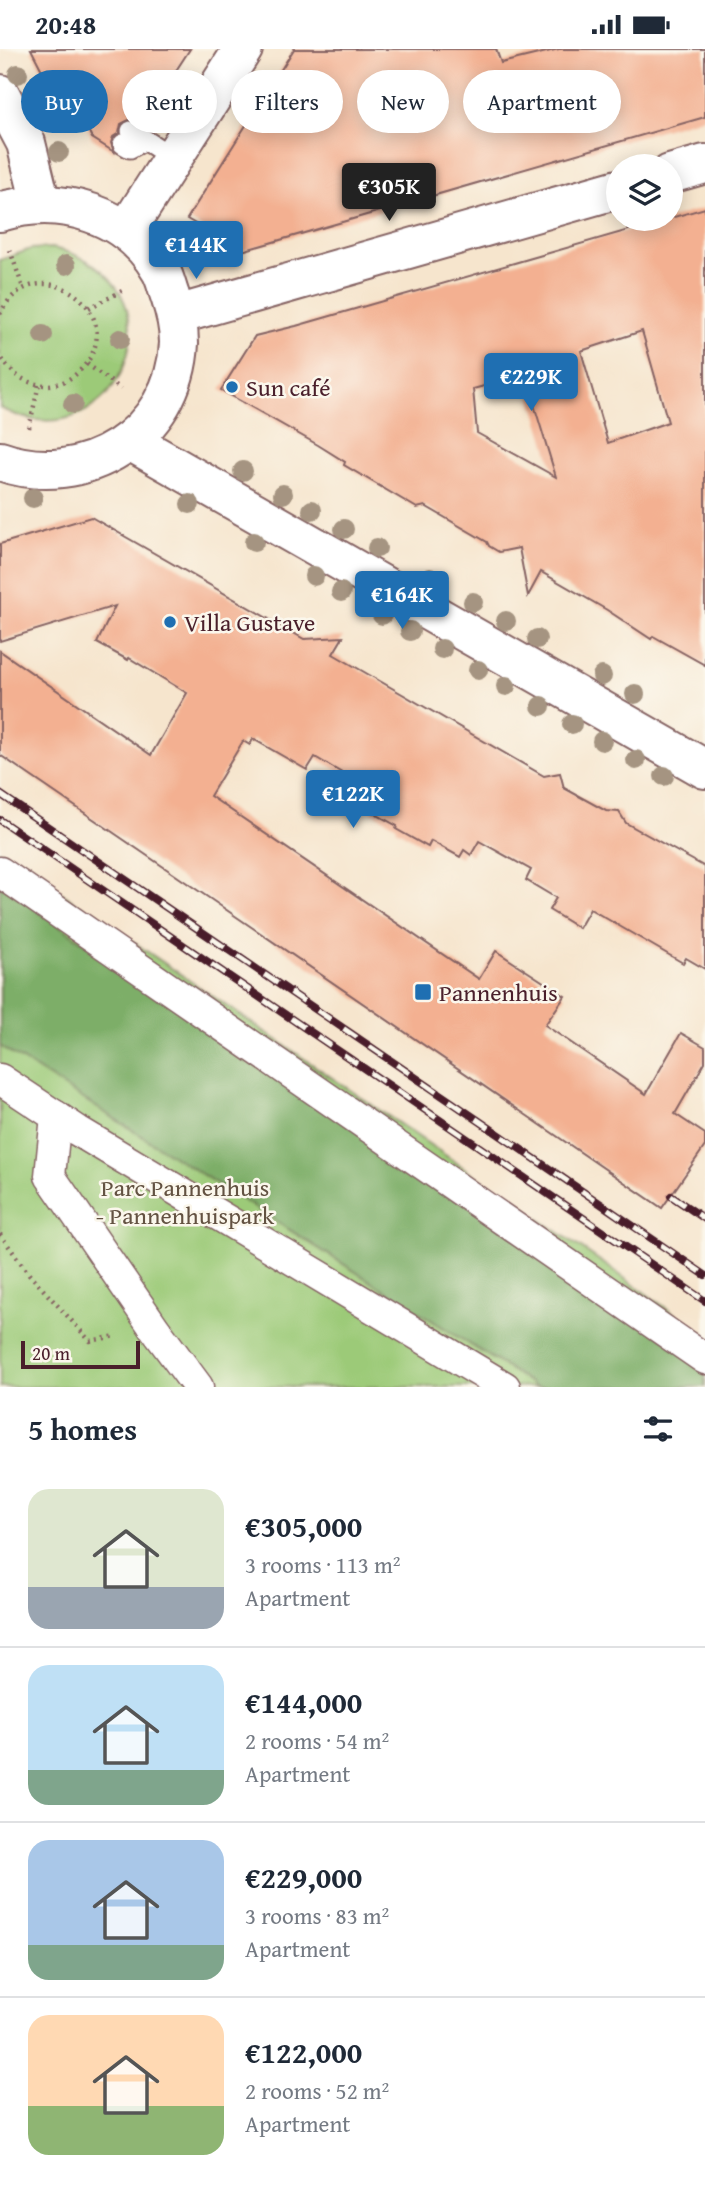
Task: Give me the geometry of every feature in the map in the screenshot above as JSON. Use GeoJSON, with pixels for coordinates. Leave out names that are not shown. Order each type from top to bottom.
{"type":"FeatureCollection","features":[{"type":"Feature","properties":{"kind":"street"},"geometry":{"type":"LineString","coordinates":[[126,231],[143,143],[243,49]]}},
{"type":"Feature","properties":{"kind":"street"},"geometry":{"type":"LineString","coordinates":[[7,107],[26,143],[41,204]]}},
{"type":"Feature","properties":{"kind":"street"},"geometry":{"type":"LineString","coordinates":[[683,170],[705,164]]}},
{"type":"Feature","properties":{"kind":"street"},"geometry":{"type":"LineString","coordinates":[[177,315],[606,192]]}},
{"type":"Feature","properties":{"kind":"street"},"geometry":{"type":"LineString","coordinates":[[0,212],[41,204],[72,206],[100,216],[126,231],[162,272],[177,315],[179,343],[174,371],[164,397],[130,441],[105,457],[77,467],[48,471],[18,468],[0,461]]}},
{"type":"Feature","properties":{"kind":"street"},"geometry":{"type":"LineString","coordinates":[[130,441],[705,769]]}},
{"type":"Feature","properties":{"kind":"street"},"geometry":{"type":"LineString","coordinates":[[0,872],[705,1359]]}},
{"type":"Feature","properties":{"kind":"street"},"geometry":{"type":"LineString","coordinates":[[0,1079],[56,1116],[505,1387]]}},
{"type":"Feature","properties":{"kind":"street"},"geometry":{"type":"LineString","coordinates":[[56,1116],[50,1176],[198,1387]]}},
{"type":"Feature","properties":{"kind":"path"},"geometry":{"type":"LineString","coordinates":[[11,254],[23,288]]}},
{"type":"Feature","properties":{"kind":"path"},"geometry":{"type":"LineString","coordinates":[[0,314],[10,298],[23,288],[38,284],[60,286],[79,296],[89,308],[97,336],[94,351],[87,364],[66,381],[52,385],[24,380],[10,370],[0,355]]}},
{"type":"Feature","properties":{"kind":"path"},"geometry":{"type":"LineString","coordinates":[[89,308],[120,293]]}},
{"type":"Feature","properties":{"kind":"path"},"geometry":{"type":"LineString","coordinates":[[87,364],[121,389]]}},
{"type":"Feature","properties":{"kind":"path"},"geometry":{"type":"LineString","coordinates":[[31,420],[39,384]]}},
{"type":"Feature","properties":{"kind":"path"},"geometry":{"type":"LineString","coordinates":[[0,1234],[29,1274],[90,1341],[155,1329]]}},
{"type":"Feature","properties":{"kind":"green space"},"geometry":{"type":"Polygon","coordinates":[[[52,248],[96,266],[121,295],[130,328],[125,363],[108,393],[80,414],[43,420],[0,408],[0,260],[31,249],[52,248]]]}},
{"type":"Feature","properties":{"kind":"green space","name":"Parc Pannenhuis - Pannenhuispark"},"geometry":{"type":"Polygon","coordinates":[[[0,851],[606,1265],[705,1336],[705,1387],[0,1387],[0,851]]]}},
{"type":"Feature","properties":{"kind":"green space"},"geometry":{"type":"Polygon","coordinates":[[[0,885],[705,1367],[705,1387],[537,1387],[0,1046],[0,885]]]}},
{"type":"Feature","properties":{"kind":"building"},"geometry":{"type":"Polygon","coordinates":[[[31,49],[190,49],[176,70],[122,70],[122,124],[111,143],[114,152],[92,138],[90,133],[108,133],[108,70],[42,70],[31,49]]]}},
{"type":"Feature","properties":{"kind":"building"},"geometry":{"type":"Polygon","coordinates":[[[294,49],[496,49],[501,63],[559,49],[705,49],[705,117],[242,251],[187,219],[241,133],[343,133],[343,70],[281,70],[294,49]]]}},
{"type":"Feature","properties":{"kind":"building"},"geometry":{"type":"Polygon","coordinates":[[[705,208],[705,665],[653,636],[651,639],[541,572],[528,596],[519,548],[499,552],[487,542],[425,506],[417,508],[344,465],[345,462],[318,445],[221,390],[255,336],[625,231],[683,231],[683,214],[705,208]],[[642,331],[581,351],[608,443],[668,422],[642,331]],[[525,375],[473,389],[477,433],[556,477],[525,375]]]}},
{"type":"Feature","properties":{"kind":"building"},"geometry":{"type":"Polygon","coordinates":[[[91,517],[304,639],[343,637],[333,654],[544,776],[560,773],[564,788],[606,811],[619,812],[626,823],[705,867],[705,969],[686,958],[683,963],[590,909],[579,928],[549,910],[556,898],[526,880],[531,870],[479,841],[471,855],[464,850],[460,857],[431,841],[428,847],[365,808],[374,792],[315,757],[307,770],[253,739],[250,745],[243,741],[210,796],[479,979],[496,951],[565,996],[545,1025],[646,1094],[681,1033],[705,1047],[705,1062],[675,1114],[705,1134],[705,1146],[662,1208],[0,755],[0,651],[151,755],[187,693],[129,658],[128,660],[97,643],[115,606],[0,641],[0,544],[91,517]]]}},
{"type":"Feature","properties":{"kind":"railway"},"geometry":{"type":"LineString","coordinates":[[0,794],[705,1275]]}},
{"type":"Feature","properties":{"kind":"railway"},"geometry":{"type":"LineString","coordinates":[[0,820],[705,1301]]}},
{"type":"Feature","properties":{"kind":"railway"},"geometry":{"type":"LineString","coordinates":[[671,1196],[705,1219]]}},
{"type":"Feature","properties":{"kind":"place","name":"Sun café"},"geometry":{"type":"Point","coordinates":[232,387]}},
{"type":"Feature","properties":{"kind":"place","name":"Villa Gustave"},"geometry":{"type":"Point","coordinates":[170,622]}},
{"type":"Feature","properties":{"kind":"place","name":"Pannenhuis"},"geometry":{"type":"Point","coordinates":[423,992]}}]}
